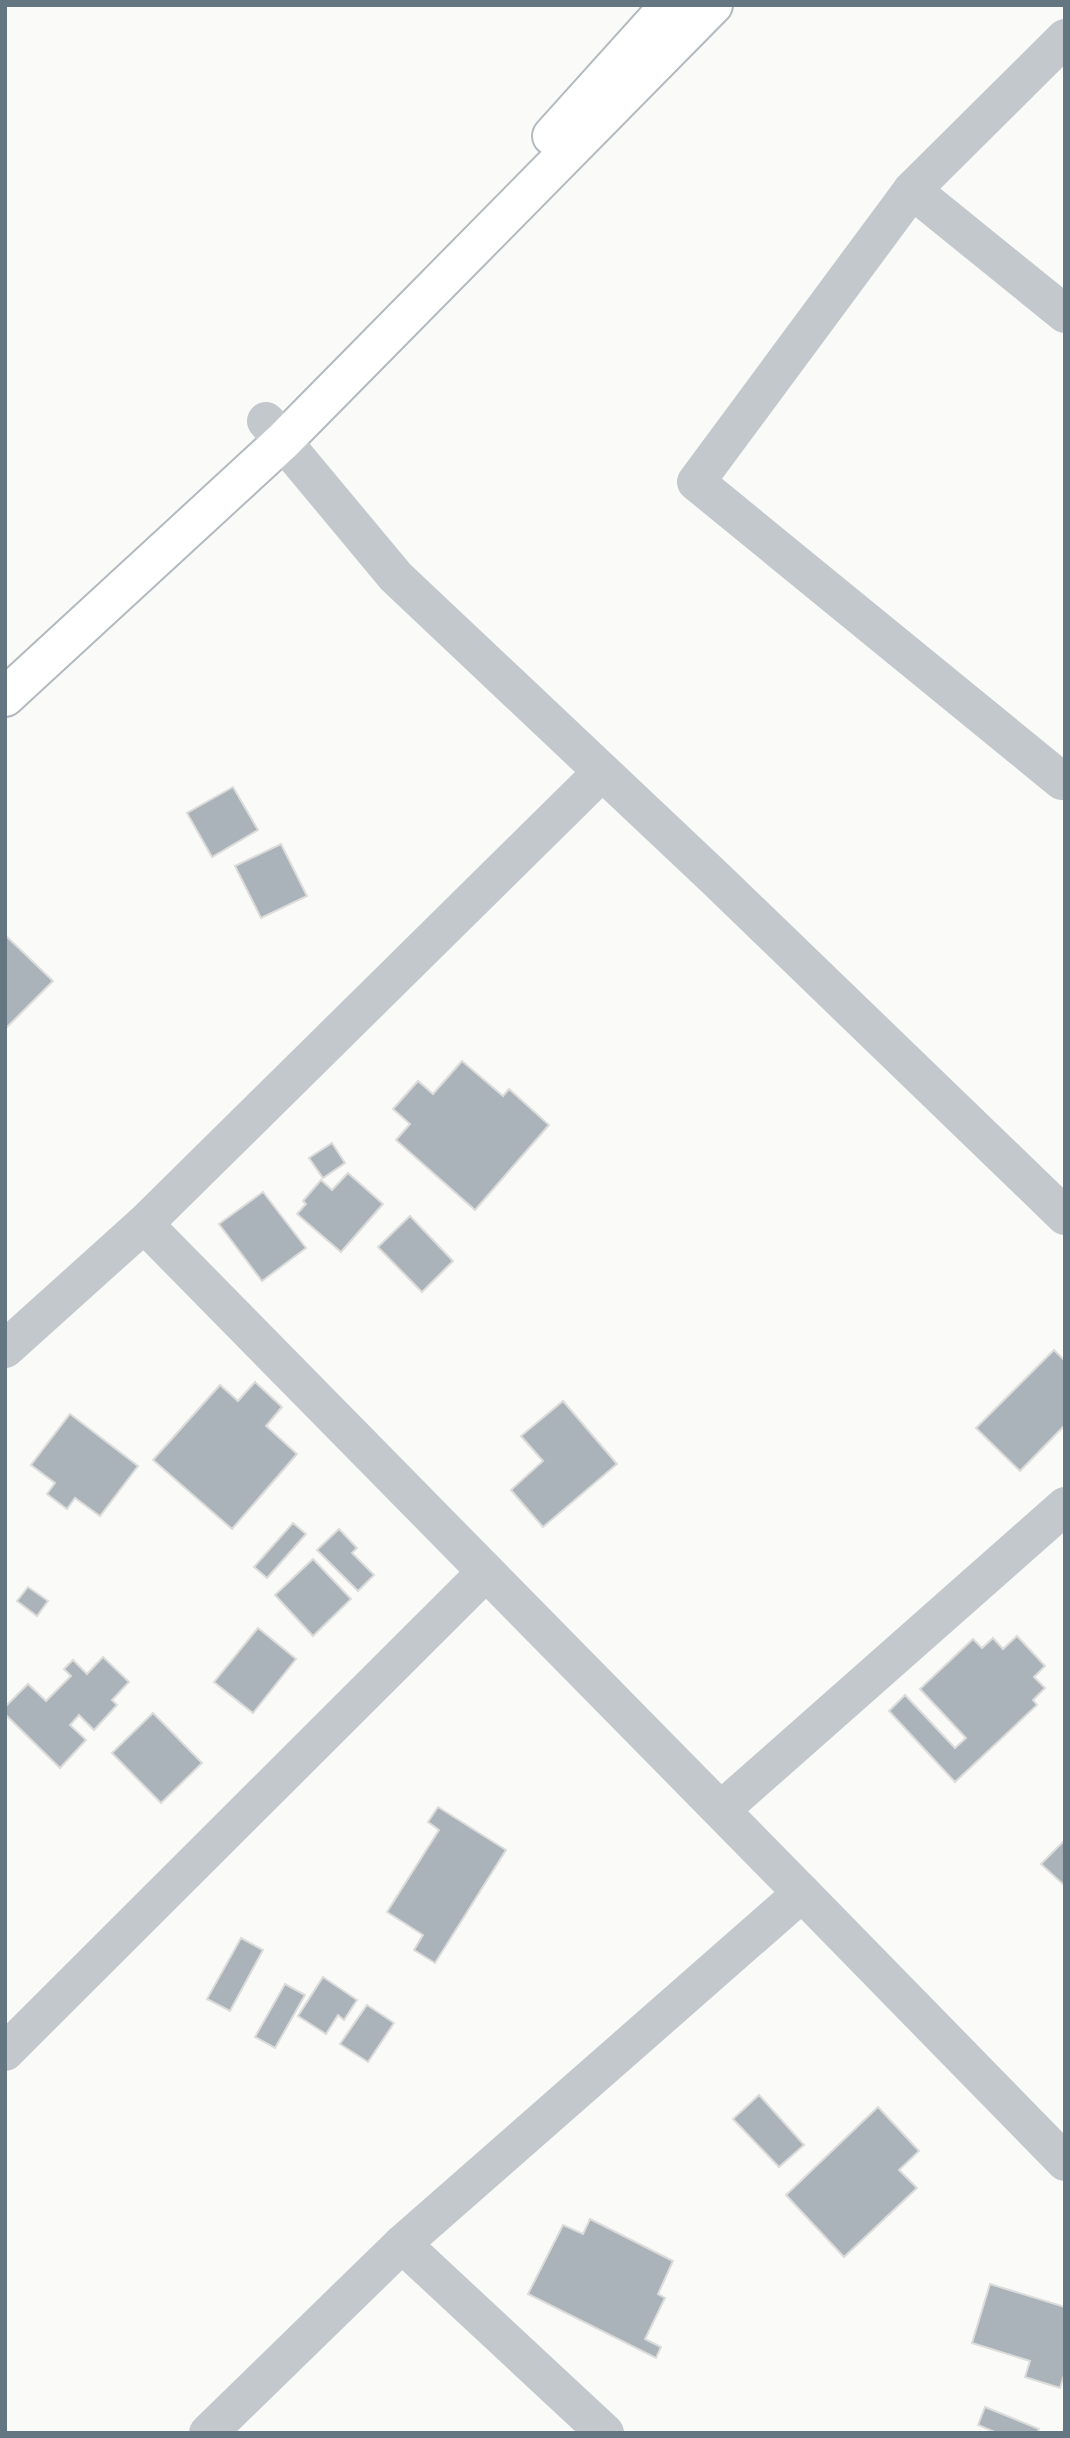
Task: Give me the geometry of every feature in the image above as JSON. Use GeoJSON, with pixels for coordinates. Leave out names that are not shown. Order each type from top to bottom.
{"type":"FeatureCollection","features":[{"type":"Feature","properties":{"kind":"main road"},"geometry":{"type":"LineString","coordinates":[[5,662],[275,431],[535,155],[670,5]]}},
{"type":"Feature","properties":{"kind":"main road"},"geometry":{"type":"LineString","coordinates":[[5,697],[713,5]]}},
{"type":"Feature","properties":{"kind":"street"},"geometry":{"type":"LineString","coordinates":[[1064,781],[696,482],[912,190],[1065,37]]}},
{"type":"Feature","properties":{"kind":"street"},"geometry":{"type":"LineString","coordinates":[[912,190],[1065,314]]}},
{"type":"Feature","properties":{"kind":"street"},"geometry":{"type":"LineString","coordinates":[[275,431],[396,577],[1065,1216]]}},
{"type":"Feature","properties":{"kind":"street"},"geometry":{"type":"LineString","coordinates":[[5,1349],[145,1224],[602,772]]}},
{"type":"Feature","properties":{"kind":"street"},"geometry":{"type":"LineString","coordinates":[[145,1224],[1065,2162]]}},
{"type":"Feature","properties":{"kind":"street"},"geometry":{"type":"LineString","coordinates":[[720,1810],[1065,1506]]}},
{"type":"Feature","properties":{"kind":"street"},"geometry":{"type":"LineString","coordinates":[[5,2052],[486,1572]]}},
{"type":"Feature","properties":{"kind":"street"},"geometry":{"type":"LineString","coordinates":[[208,2433],[402,2245],[802,1893]]}},
{"type":"Feature","properties":{"kind":"street"},"geometry":{"type":"LineString","coordinates":[[402,2245],[606,2433]]}},
{"type":"Feature","properties":{"kind":"building"},"geometry":{"type":"Polygon","coordinates":[[[233,787],[258,830],[212,857],[187,813],[233,787]]]}},
{"type":"Feature","properties":{"kind":"building"},"geometry":{"type":"Polygon","coordinates":[[[281,844],[307,896],[261,918],[235,866],[281,844]]]}},
{"type":"Feature","properties":{"kind":"building"},"geometry":{"type":"Polygon","coordinates":[[[5,935],[53,981],[6,1028],[5,1027],[5,935]]]}},
{"type":"Feature","properties":{"kind":"building"},"geometry":{"type":"Polygon","coordinates":[[[462,1061],[503,1096],[509,1089],[549,1125],[475,1210],[396,1140],[410,1124],[393,1109],[418,1081],[433,1094],[462,1061]]]}},
{"type":"Feature","properties":{"kind":"building"},"geometry":{"type":"Polygon","coordinates":[[[332,1143],[345,1163],[323,1178],[309,1158],[332,1143]]]}},
{"type":"Feature","properties":{"kind":"building"},"geometry":{"type":"Polygon","coordinates":[[[348,1173],[383,1204],[341,1252],[297,1214],[306,1204],[303,1201],[321,1180],[332,1190],[348,1173]]]}},
{"type":"Feature","properties":{"kind":"building"},"geometry":{"type":"Polygon","coordinates":[[[263,1192],[306,1248],[262,1281],[219,1224],[263,1192]]]}},
{"type":"Feature","properties":{"kind":"building"},"geometry":{"type":"Polygon","coordinates":[[[410,1216],[453,1261],[422,1292],[378,1247],[410,1216]]]}},
{"type":"Feature","properties":{"kind":"building"},"geometry":{"type":"Polygon","coordinates":[[[1054,1350],[1065,1361],[1065,1425],[1020,1471],[976,1428],[1054,1350]]]}},
{"type":"Feature","properties":{"kind":"building"},"geometry":{"type":"Polygon","coordinates":[[[255,1382],[282,1407],[266,1426],[297,1454],[232,1529],[153,1460],[220,1385],[238,1401],[255,1382]]]}},
{"type":"Feature","properties":{"kind":"building"},"geometry":{"type":"Polygon","coordinates":[[[563,1401],[617,1464],[543,1527],[511,1490],[543,1461],[521,1436],[563,1401]]]}},
{"type":"Feature","properties":{"kind":"building"},"geometry":{"type":"Polygon","coordinates":[[[70,1414],[138,1466],[100,1516],[75,1498],[67,1509],[47,1494],[55,1483],[31,1465],[70,1414]]]}},
{"type":"Feature","properties":{"kind":"building"},"geometry":{"type":"Polygon","coordinates":[[[293,1523],[306,1534],[267,1578],[254,1567],[293,1523]]]}},
{"type":"Feature","properties":{"kind":"building"},"geometry":{"type":"Polygon","coordinates":[[[339,1529],[357,1548],[352,1553],[374,1575],[358,1591],[317,1550],[339,1529]]]}},
{"type":"Feature","properties":{"kind":"building"},"geometry":{"type":"Polygon","coordinates":[[[313,1559],[351,1599],[313,1636],[275,1595],[313,1559]]]}},
{"type":"Feature","properties":{"kind":"building"},"geometry":{"type":"Polygon","coordinates":[[[28,1587],[48,1601],[37,1616],[17,1601],[28,1587]]]}},
{"type":"Feature","properties":{"kind":"building"},"geometry":{"type":"Polygon","coordinates":[[[258,1628],[296,1659],[253,1713],[214,1682],[258,1628]]]}},
{"type":"Feature","properties":{"kind":"building"},"geometry":{"type":"Polygon","coordinates":[[[1017,1636],[1045,1666],[1034,1677],[1045,1688],[1033,1700],[1037,1705],[955,1782],[889,1711],[905,1695],[955,1748],[966,1738],[920,1689],[973,1639],[982,1648],[993,1638],[1003,1649],[1017,1636]]]}},
{"type":"Feature","properties":{"kind":"building"},"geometry":{"type":"Polygon","coordinates":[[[103,1657],[129,1682],[112,1700],[117,1705],[94,1730],[79,1715],[70,1725],[86,1740],[60,1768],[5,1714],[5,1707],[28,1684],[46,1701],[71,1676],[64,1669],[73,1660],[87,1674],[103,1657]]]}},
{"type":"Feature","properties":{"kind":"building"},"geometry":{"type":"Polygon","coordinates":[[[153,1713],[202,1763],[161,1803],[112,1753],[153,1713]]]}},
{"type":"Feature","properties":{"kind":"building"},"geometry":{"type":"Polygon","coordinates":[[[438,1807],[506,1850],[435,1963],[414,1950],[423,1935],[387,1912],[439,1830],[428,1822],[438,1807]]]}},
{"type":"Feature","properties":{"kind":"building"},"geometry":{"type":"Polygon","coordinates":[[[1065,1840],[1065,1886],[1041,1864],[1065,1840]]]}},
{"type":"Feature","properties":{"kind":"building"},"geometry":{"type":"Polygon","coordinates":[[[241,1938],[263,1950],[230,2011],[207,1999],[241,1938]]]}},
{"type":"Feature","properties":{"kind":"building"},"geometry":{"type":"Polygon","coordinates":[[[323,1977],[357,2000],[344,2020],[338,2015],[326,2034],[298,2016],[323,1977]]]}},
{"type":"Feature","properties":{"kind":"building"},"geometry":{"type":"Polygon","coordinates":[[[285,1984],[305,1995],[275,2048],[255,2037],[285,1984]]]}},
{"type":"Feature","properties":{"kind":"building"},"geometry":{"type":"Polygon","coordinates":[[[367,2005],[394,2023],[368,2062],[340,2044],[367,2005]]]}},
{"type":"Feature","properties":{"kind":"building"},"geometry":{"type":"Polygon","coordinates":[[[759,2095],[804,2145],[779,2167],[733,2119],[759,2095]]]}},
{"type":"Feature","properties":{"kind":"building"},"geometry":{"type":"Polygon","coordinates":[[[878,2107],[919,2151],[899,2170],[917,2188],[844,2257],[786,2195],[878,2107]]]}},
{"type":"Feature","properties":{"kind":"building"},"geometry":{"type":"Polygon","coordinates":[[[590,2219],[673,2261],[658,2294],[665,2298],[645,2339],[661,2347],[656,2358],[528,2294],[563,2225],[583,2234],[590,2219]]]}},
{"type":"Feature","properties":{"kind":"building"},"geometry":{"type":"Polygon","coordinates":[[[990,2284],[1065,2307],[1065,2372],[1060,2388],[1025,2377],[1030,2361],[972,2343],[990,2284]]]}},
{"type":"Feature","properties":{"kind":"building"},"geometry":{"type":"Polygon","coordinates":[[[985,2407],[1039,2429],[1037,2433],[997,2433],[978,2425],[985,2407]]]}}]}
